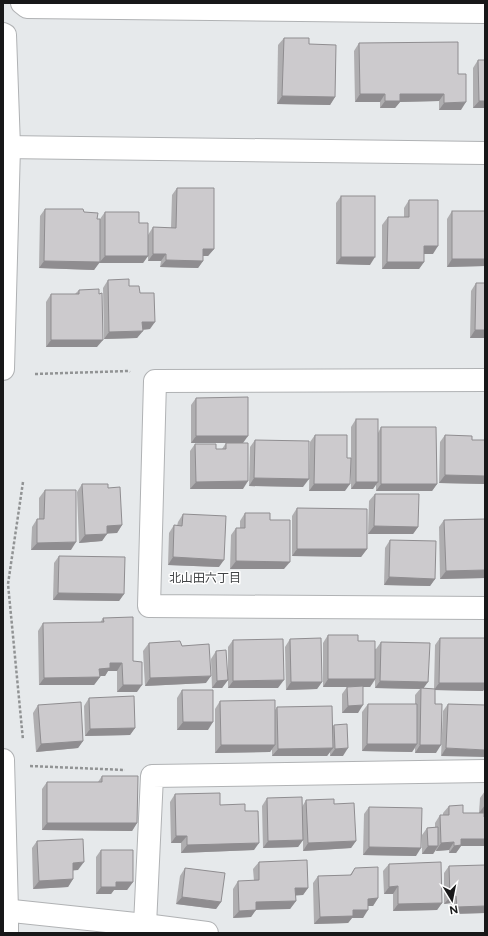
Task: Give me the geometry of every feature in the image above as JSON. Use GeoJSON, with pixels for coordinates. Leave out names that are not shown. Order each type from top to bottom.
{"type":"FeatureCollection","features":[{"type":"Feature","properties":{"kind":"street"},"geometry":{"type":"LineString","coordinates":[[22,3],[27,7],[485,12]]}},
{"type":"Feature","properties":{"kind":"street"},"geometry":{"type":"LineString","coordinates":[[3,34],[6,147],[3,369]]}},
{"type":"Feature","properties":{"kind":"street"},"geometry":{"type":"LineString","coordinates":[[6,147],[485,153]]}},
{"type":"Feature","properties":{"kind":"street"},"geometry":{"type":"LineString","coordinates":[[485,380],[155,382],[149,606],[485,608]]}},
{"type":"Feature","properties":{"kind":"street"},"geometry":{"type":"LineString","coordinates":[[3,760],[5,911],[7,933]]}},
{"type":"Feature","properties":{"kind":"street"},"geometry":{"type":"LineString","coordinates":[[145,925],[152,776],[485,771]]}},
{"type":"Feature","properties":{"kind":"street"},"geometry":{"type":"LineString","coordinates":[[5,911],[145,925],[207,933]]}},
{"type":"Feature","properties":{"kind":"path"},"geometry":{"type":"LineString","coordinates":[[35,374],[128,371],[155,382]]}},
{"type":"Feature","properties":{"kind":"path"},"geometry":{"type":"LineString","coordinates":[[8,584],[23,482]]}},
{"type":"Feature","properties":{"kind":"path"},"geometry":{"type":"LineString","coordinates":[[26,766],[135,770],[152,776]]}},
{"type":"Feature","properties":{"kind":"building"},"geometry":{"type":"Polygon","coordinates":[[[284,38],[309,38],[309,44],[336,45],[335,97],[282,96],[284,38]]]}},
{"type":"Feature","properties":{"kind":"building"},"geometry":{"type":"Polygon","coordinates":[[[458,42],[458,74],[466,74],[466,102],[444,103],[444,94],[400,94],[400,101],[385,101],[385,94],[360,94],[359,43],[458,42]]]}},
{"type":"Feature","properties":{"kind":"building"},"geometry":{"type":"Polygon","coordinates":[[[478,60],[485,60],[485,101],[479,101],[478,60]]]}},
{"type":"Feature","properties":{"kind":"building"},"geometry":{"type":"Polygon","coordinates":[[[177,188],[214,188],[214,249],[203,249],[203,261],[166,260],[166,254],[153,254],[153,227],[176,228],[177,188]]]}},
{"type":"Feature","properties":{"kind":"building"},"geometry":{"type":"Polygon","coordinates":[[[341,196],[375,196],[375,257],[341,257],[341,196]]]}},
{"type":"Feature","properties":{"kind":"building"},"geometry":{"type":"Polygon","coordinates":[[[409,200],[438,200],[438,246],[424,246],[424,262],[387,262],[388,217],[409,217],[409,200]]]}},
{"type":"Feature","properties":{"kind":"building"},"geometry":{"type":"Polygon","coordinates":[[[45,209],[83,209],[84,212],[98,213],[97,219],[100,219],[100,262],[44,261],[45,209]]]}},
{"type":"Feature","properties":{"kind":"building"},"geometry":{"type":"Polygon","coordinates":[[[452,211],[485,211],[485,259],[452,259],[452,211]]]}},
{"type":"Feature","properties":{"kind":"building"},"geometry":{"type":"Polygon","coordinates":[[[105,212],[139,212],[139,223],[148,223],[148,256],[105,256],[105,212]]]}},
{"type":"Feature","properties":{"kind":"building"},"geometry":{"type":"Polygon","coordinates":[[[129,279],[129,286],[139,286],[140,293],[154,293],[155,322],[142,322],[143,331],[109,332],[108,280],[129,279]]]}},
{"type":"Feature","properties":{"kind":"building"},"geometry":{"type":"Polygon","coordinates":[[[476,283],[485,283],[485,330],[475,330],[476,283]]]}},
{"type":"Feature","properties":{"kind":"building"},"geometry":{"type":"Polygon","coordinates":[[[99,289],[99,294],[102,293],[103,340],[51,340],[51,294],[79,294],[79,290],[99,289]]]}},
{"type":"Feature","properties":{"kind":"building"},"geometry":{"type":"Polygon","coordinates":[[[248,397],[248,436],[196,436],[196,398],[248,397]]]}},
{"type":"Feature","properties":{"kind":"building"},"geometry":{"type":"Polygon","coordinates":[[[356,419],[378,419],[378,482],[356,482],[356,419]]]}},
{"type":"Feature","properties":{"kind":"building"},"geometry":{"type":"Polygon","coordinates":[[[381,427],[436,427],[437,484],[381,484],[381,427]]]}},
{"type":"Feature","properties":{"kind":"building"},"geometry":{"type":"Polygon","coordinates":[[[315,435],[347,435],[347,458],[351,458],[350,484],[314,484],[315,435]]]}},
{"type":"Feature","properties":{"kind":"building"},"geometry":{"type":"Polygon","coordinates":[[[445,435],[472,436],[472,440],[485,440],[485,476],[445,475],[445,435]]]}},
{"type":"Feature","properties":{"kind":"building"},"geometry":{"type":"Polygon","coordinates":[[[255,440],[309,441],[309,479],[254,478],[255,440]]]}},
{"type":"Feature","properties":{"kind":"building"},"geometry":{"type":"Polygon","coordinates":[[[226,443],[248,443],[248,481],[196,482],[195,444],[216,444],[216,449],[226,449],[226,443]]]}},
{"type":"Feature","properties":{"kind":"building"},"geometry":{"type":"Polygon","coordinates":[[[82,484],[108,484],[108,488],[120,487],[122,525],[107,526],[107,534],[85,535],[82,484]]]}},
{"type":"Feature","properties":{"kind":"building"},"geometry":{"type":"Polygon","coordinates":[[[45,490],[76,490],[76,542],[37,543],[37,519],[44,519],[45,490]]]}},
{"type":"Feature","properties":{"kind":"building"},"geometry":{"type":"Polygon","coordinates":[[[375,494],[419,494],[418,527],[374,526],[375,494]]]}},
{"type":"Feature","properties":{"kind":"building"},"geometry":{"type":"Polygon","coordinates":[[[297,508],[367,509],[367,549],[297,549],[297,508]]]}},
{"type":"Feature","properties":{"kind":"building"},"geometry":{"type":"Polygon","coordinates":[[[245,513],[270,513],[270,520],[290,520],[290,562],[236,561],[236,528],[245,528],[245,513]]]}},
{"type":"Feature","properties":{"kind":"building"},"geometry":{"type":"Polygon","coordinates":[[[183,514],[226,516],[224,560],[173,557],[174,525],[182,526],[183,514]]]}},
{"type":"Feature","properties":{"kind":"building"},"geometry":{"type":"Polygon","coordinates":[[[485,519],[485,570],[446,571],[444,520],[485,519]]]}},
{"type":"Feature","properties":{"kind":"building"},"geometry":{"type":"Polygon","coordinates":[[[390,540],[436,541],[435,579],[389,577],[390,540]]]}},
{"type":"Feature","properties":{"kind":"building"},"geometry":{"type":"Polygon","coordinates":[[[59,556],[125,557],[124,594],[58,593],[59,556]]]}},
{"type":"Feature","properties":{"kind":"building"},"geometry":{"type":"Polygon","coordinates":[[[133,617],[133,661],[142,662],[142,685],[123,685],[122,663],[110,663],[110,668],[99,669],[100,677],[44,678],[43,623],[104,622],[103,618],[133,617]]]}},
{"type":"Feature","properties":{"kind":"building"},"geometry":{"type":"Polygon","coordinates":[[[328,635],[358,635],[358,641],[375,641],[375,679],[328,679],[328,635]]]}},
{"type":"Feature","properties":{"kind":"building"},"geometry":{"type":"Polygon","coordinates":[[[321,638],[322,682],[291,682],[290,639],[321,638]]]}},
{"type":"Feature","properties":{"kind":"building"},"geometry":{"type":"Polygon","coordinates":[[[440,638],[485,638],[485,683],[439,683],[440,638]]]}},
{"type":"Feature","properties":{"kind":"building"},"geometry":{"type":"Polygon","coordinates":[[[283,639],[284,680],[233,681],[233,640],[283,639]]]}},
{"type":"Feature","properties":{"kind":"building"},"geometry":{"type":"Polygon","coordinates":[[[180,641],[182,646],[209,644],[211,676],[150,678],[149,643],[180,641]]]}},
{"type":"Feature","properties":{"kind":"building"},"geometry":{"type":"Polygon","coordinates":[[[381,642],[430,643],[428,682],[380,681],[381,642]]]}},
{"type":"Feature","properties":{"kind":"building"},"geometry":{"type":"Polygon","coordinates":[[[226,650],[228,680],[217,681],[216,651],[226,650]]]}},
{"type":"Feature","properties":{"kind":"building"},"geometry":{"type":"Polygon","coordinates":[[[363,686],[363,705],[348,706],[347,687],[363,686]]]}},
{"type":"Feature","properties":{"kind":"building"},"geometry":{"type":"Polygon","coordinates":[[[421,688],[435,689],[435,704],[442,704],[441,745],[420,745],[421,688]]]}},
{"type":"Feature","properties":{"kind":"building"},"geometry":{"type":"Polygon","coordinates":[[[182,690],[213,690],[213,722],[183,722],[182,690]]]}},
{"type":"Feature","properties":{"kind":"building"},"geometry":{"type":"Polygon","coordinates":[[[134,696],[135,728],[90,729],[89,698],[134,696]]]}},
{"type":"Feature","properties":{"kind":"building"},"geometry":{"type":"Polygon","coordinates":[[[275,700],[275,745],[221,745],[220,701],[275,700]]]}},
{"type":"Feature","properties":{"kind":"building"},"geometry":{"type":"Polygon","coordinates":[[[81,702],[83,741],[41,744],[38,705],[81,702]]]}},
{"type":"Feature","properties":{"kind":"building"},"geometry":{"type":"Polygon","coordinates":[[[368,704],[417,704],[417,744],[367,744],[368,704]]]}},
{"type":"Feature","properties":{"kind":"building"},"geometry":{"type":"Polygon","coordinates":[[[448,704],[485,705],[485,750],[446,748],[448,704]]]}},
{"type":"Feature","properties":{"kind":"building"},"geometry":{"type":"Polygon","coordinates":[[[332,706],[333,748],[278,749],[277,707],[332,706]]]}},
{"type":"Feature","properties":{"kind":"building"},"geometry":{"type":"Polygon","coordinates":[[[347,724],[348,748],[335,749],[334,725],[347,724]]]}},
{"type":"Feature","properties":{"kind":"building"},"geometry":{"type":"Polygon","coordinates":[[[102,776],[138,776],[137,823],[47,823],[47,782],[102,782],[102,776]]]}},
{"type":"Feature","properties":{"kind":"building"},"geometry":{"type":"Polygon","coordinates":[[[220,793],[220,805],[245,804],[245,811],[258,811],[259,843],[187,845],[187,836],[176,836],[175,794],[220,793]]]}},
{"type":"Feature","properties":{"kind":"building"},"geometry":{"type":"Polygon","coordinates":[[[302,797],[303,840],[268,841],[267,798],[302,797]]]}},
{"type":"Feature","properties":{"kind":"building"},"geometry":{"type":"Polygon","coordinates":[[[334,799],[334,804],[354,803],[356,841],[308,843],[306,800],[334,799]]]}},
{"type":"Feature","properties":{"kind":"building"},"geometry":{"type":"Polygon","coordinates":[[[463,805],[463,813],[484,813],[485,839],[461,839],[461,845],[454,846],[454,842],[441,843],[440,815],[449,815],[449,806],[463,805]]]}},
{"type":"Feature","properties":{"kind":"building"},"geometry":{"type":"Polygon","coordinates":[[[369,807],[422,808],[421,848],[369,847],[369,807]]]}},
{"type":"Feature","properties":{"kind":"building"},"geometry":{"type":"Polygon","coordinates":[[[438,827],[438,846],[428,846],[427,828],[438,827]]]}},
{"type":"Feature","properties":{"kind":"building"},"geometry":{"type":"Polygon","coordinates":[[[83,839],[84,862],[73,863],[73,879],[39,881],[37,841],[83,839]]]}},
{"type":"Feature","properties":{"kind":"building"},"geometry":{"type":"Polygon","coordinates":[[[101,850],[133,850],[133,882],[116,882],[116,887],[101,887],[101,850]]]}},
{"type":"Feature","properties":{"kind":"building"},"geometry":{"type":"Polygon","coordinates":[[[307,860],[308,888],[295,888],[296,901],[256,902],[256,910],[239,911],[238,881],[259,880],[259,862],[307,860]]]}},
{"type":"Feature","properties":{"kind":"building"},"geometry":{"type":"Polygon","coordinates":[[[441,862],[442,903],[398,904],[398,886],[389,887],[389,864],[441,862]]]}},
{"type":"Feature","properties":{"kind":"building"},"geometry":{"type":"Polygon","coordinates":[[[485,865],[485,906],[457,907],[456,896],[450,897],[449,866],[485,865]]]}},
{"type":"Feature","properties":{"kind":"building"},"geometry":{"type":"Polygon","coordinates":[[[378,867],[378,898],[368,899],[368,910],[353,910],[353,916],[320,917],[318,876],[351,875],[355,868],[378,867]]]}},
{"type":"Feature","properties":{"kind":"building"},"geometry":{"type":"Polygon","coordinates":[[[185,868],[225,873],[221,902],[182,897],[185,868]]]}},
{"type":"Feature","properties":{"kind":"district","name":"北山田六丁目"},"geometry":{"type":"Point","coordinates":[205,578]}}]}
